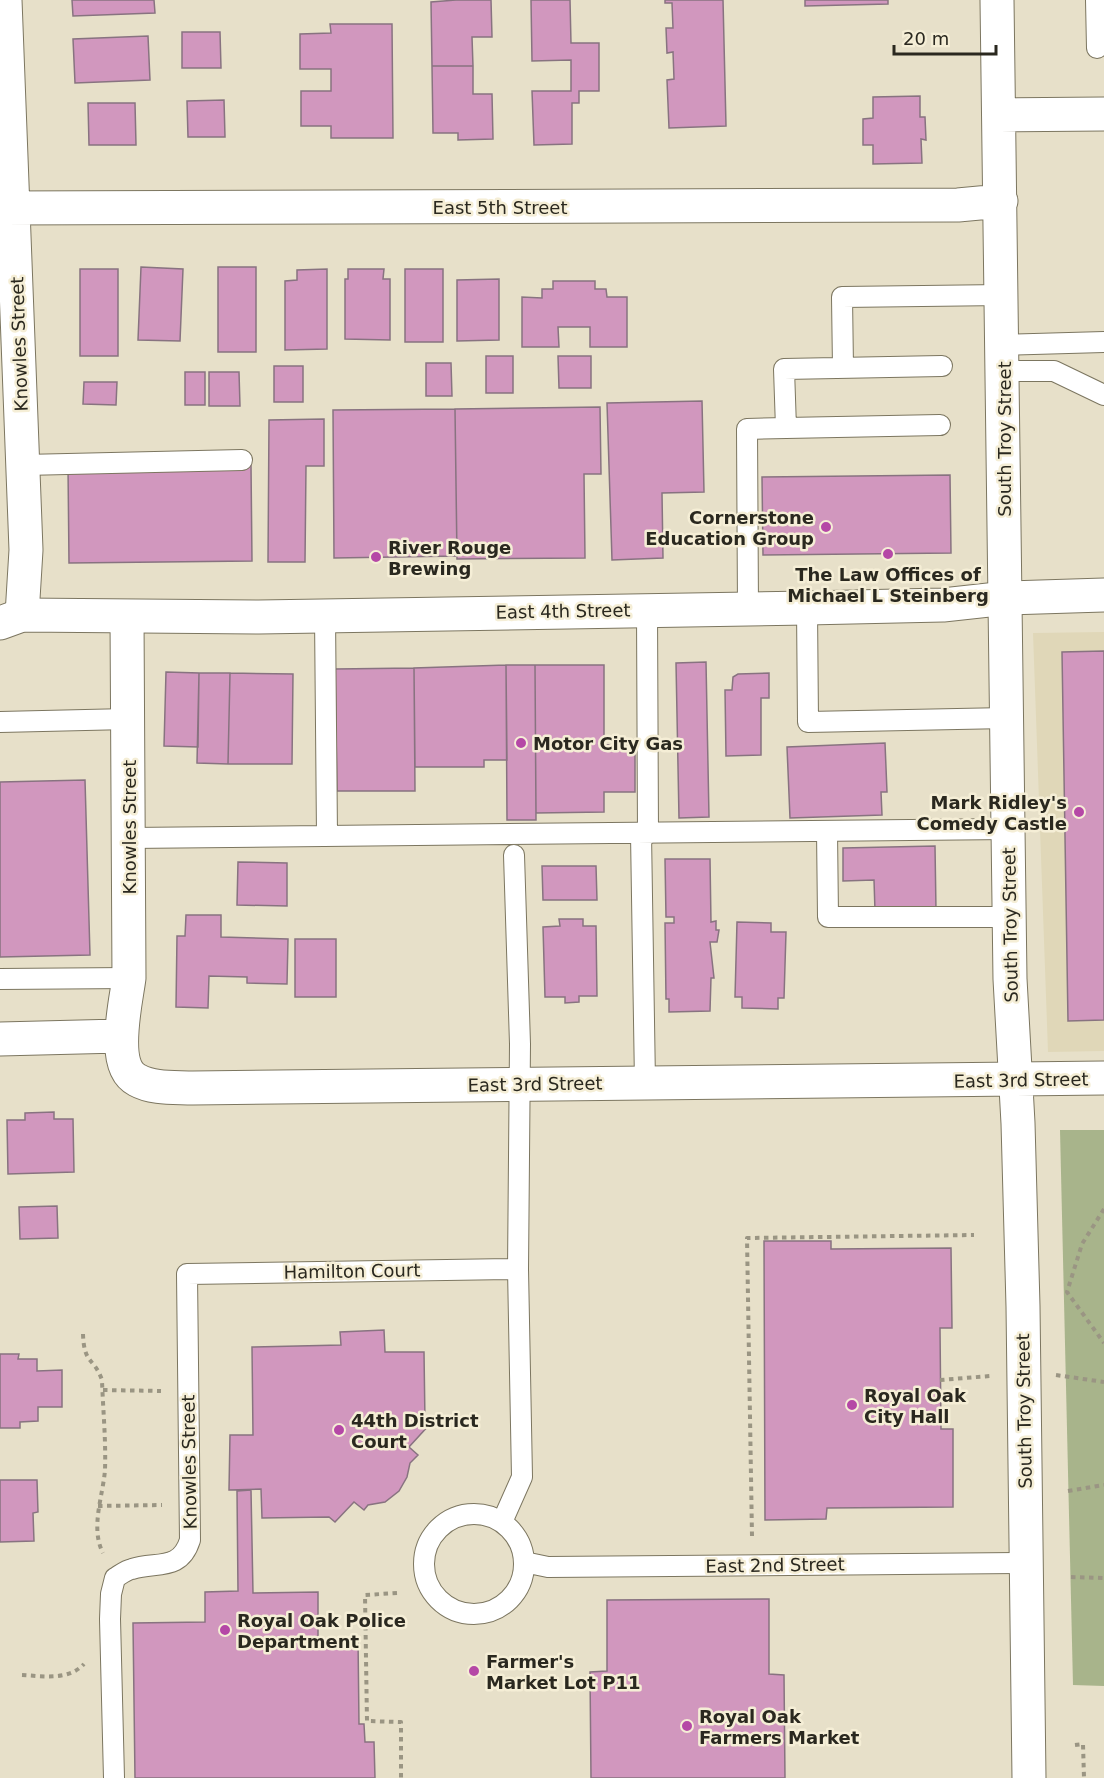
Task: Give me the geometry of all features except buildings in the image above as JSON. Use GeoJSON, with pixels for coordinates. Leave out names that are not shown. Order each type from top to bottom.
{"type":"FeatureCollection","features":[{"type":"Feature","properties":{"kind":"street","name":"Knowles Street"},"geometry":{"type":"LineString","coordinates":[[5,0],[7,208],[24,465],[26,549],[7,614]]}},
{"type":"Feature","properties":{"kind":"street","name":"South Troy Street"},"geometry":{"type":"LineString","coordinates":[[998,0],[1010,916],[1023,1306],[1029,1778]]}},
{"type":"Feature","properties":{"kind":"street"},"geometry":{"type":"LineString","coordinates":[[1000,115],[1104,114]]}},
{"type":"Feature","properties":{"kind":"street","name":"East 5th Street"},"geometry":{"type":"LineString","coordinates":[[7,208],[958,205],[1001,201]]}},
{"type":"Feature","properties":{"kind":"street","name":"East 4th Street"},"geometry":{"type":"LineString","coordinates":[[7,614],[127,617],[807,608],[943,605],[1007,598],[1104,595]]}},
{"type":"Feature","properties":{"kind":"street","name":"Knowles Street"},"geometry":{"type":"LineString","coordinates":[[120,1036],[129,978],[127,617]]}},
{"type":"Feature","properties":{"kind":"street"},"geometry":{"type":"LineString","coordinates":[[0,1039],[120,1036]]}},
{"type":"Feature","properties":{"kind":"street","name":"East 3rd Street"},"geometry":{"type":"LineString","coordinates":[[120,1036],[126,1065],[135,1080],[155,1086],[193,1088],[1104,1078]]}},
{"type":"Feature","properties":{"kind":"lane"},"geometry":{"type":"LineString","coordinates":[[1096,0],[1097,48]]}},
{"type":"Feature","properties":{"kind":"lane"},"geometry":{"type":"LineString","coordinates":[[843,368],[842,297],[1003,295]]}},
{"type":"Feature","properties":{"kind":"lane"},"geometry":{"type":"LineString","coordinates":[[1003,358],[1104,342]]}},
{"type":"Feature","properties":{"kind":"lane"},"geometry":{"type":"LineString","coordinates":[[1003,358],[1054,371],[1104,395]]}},
{"type":"Feature","properties":{"kind":"lane"},"geometry":{"type":"LineString","coordinates":[[786,428],[784,369],[942,366]]}},
{"type":"Feature","properties":{"kind":"lane"},"geometry":{"type":"LineString","coordinates":[[748,609],[747,429],[940,425]]}},
{"type":"Feature","properties":{"kind":"lane"},"geometry":{"type":"LineString","coordinates":[[24,465],[242,460]]}},
{"type":"Feature","properties":{"kind":"lane"},"geometry":{"type":"LineString","coordinates":[[807,608],[808,722],[1007,718]]}},
{"type":"Feature","properties":{"kind":"lane"},"geometry":{"type":"LineString","coordinates":[[645,1083],[647,610]]}},
{"type":"Feature","properties":{"kind":"lane"},"geometry":{"type":"LineString","coordinates":[[325,615],[327,836]]}},
{"type":"Feature","properties":{"kind":"lane"},"geometry":{"type":"LineString","coordinates":[[0,722],[128,719]]}},
{"type":"Feature","properties":{"kind":"lane"},"geometry":{"type":"LineString","coordinates":[[129,838],[1009,829]]}},
{"type":"Feature","properties":{"kind":"lane"},"geometry":{"type":"LineString","coordinates":[[827,831],[828,917],[1010,916]]}},
{"type":"Feature","properties":{"kind":"lane"},"geometry":{"type":"LineString","coordinates":[[502,1522],[522,1478],[518,1269],[520,1044],[514,855]]}},
{"type":"Feature","properties":{"kind":"lane"},"geometry":{"type":"LineString","coordinates":[[0,979],[129,978]]}},
{"type":"Feature","properties":{"kind":"lane","name":"Hamilton Court"},"geometry":{"type":"LineString","coordinates":[[187,1274],[518,1269]]}},
{"type":"Feature","properties":{"kind":"lane","name":"Knowles Street"},"geometry":{"type":"LineString","coordinates":[[114,1778],[110,1619],[111,1594],[115,1578],[132,1569],[159,1566],[175,1560],[186,1551],[190,1540],[187,1274]]}},
{"type":"Feature","properties":{"kind":"lane"},"geometry":{"type":"LineString","coordinates":[[460,1515],[489,1515],[502,1522],[512,1531],[520,1544],[524,1562],[519,1585],[512,1597],[501,1607],[484,1613],[467,1614],[451,1609],[437,1598],[428,1584],[423,1568],[425,1551],[432,1535],[445,1522],[460,1515]]}},
{"type":"Feature","properties":{"kind":"lane","name":"East 2nd Street"},"geometry":{"type":"LineString","coordinates":[[524,1562],[548,1567],[1026,1563]]}},
{"type":"Feature","properties":{"kind":"path"},"geometry":{"type":"LineString","coordinates":[[1104,1209],[1082,1244],[1067,1292],[1104,1343]]}},
{"type":"Feature","properties":{"kind":"path"},"geometry":{"type":"LineString","coordinates":[[752,1536],[747,1238],[974,1235]]}},
{"type":"Feature","properties":{"kind":"path"},"geometry":{"type":"LineString","coordinates":[[83,1334],[86,1358],[99,1372],[102,1390],[105,1471],[98,1506],[99,1546]]}},
{"type":"Feature","properties":{"kind":"path"},"geometry":{"type":"LineString","coordinates":[[1049,1375],[1104,1382]]}},
{"type":"Feature","properties":{"kind":"path"},"geometry":{"type":"LineString","coordinates":[[940,1380],[999,1376]]}},
{"type":"Feature","properties":{"kind":"path"},"geometry":{"type":"LineString","coordinates":[[102,1390],[144,1392]]}},
{"type":"Feature","properties":{"kind":"path"},"geometry":{"type":"LineString","coordinates":[[1068,1491],[1104,1485]]}},
{"type":"Feature","properties":{"kind":"path"},"geometry":{"type":"LineString","coordinates":[[98,1506],[146,1505]]}},
{"type":"Feature","properties":{"kind":"path"},"geometry":{"type":"LineString","coordinates":[[1071,1576],[1104,1578]]}},
{"type":"Feature","properties":{"kind":"path"},"geometry":{"type":"LineString","coordinates":[[397,1593],[365,1595],[367,1721],[401,1722],[402,1778]]}},
{"type":"Feature","properties":{"kind":"path"},"geometry":{"type":"LineString","coordinates":[[22,1675],[65,1675],[82,1667],[87,1660]]}},
{"type":"Feature","properties":{"kind":"path"},"geometry":{"type":"LineString","coordinates":[[1075,1745],[1083,1744],[1084,1778]]}},
{"type":"Feature","properties":{"kind":"shaded area"},"geometry":{"type":"Polygon","coordinates":[[[1104,632],[1104,1051],[1048,1052],[1033,633],[1104,632]]]}},
{"type":"Feature","properties":{"kind":"green space"},"geometry":{"type":"Polygon","coordinates":[[[1060,1130],[1104,1130],[1104,1686],[1073,1685],[1060,1130]]]}},
{"type":"Feature","properties":{"kind":"place","name":"Cornerstone Education Group"},"geometry":{"type":"Point","coordinates":[826,527]}},
{"type":"Feature","properties":{"kind":"place","name":"The Law Offices of Michael L Steinberg"},"geometry":{"type":"Point","coordinates":[888,554]}},
{"type":"Feature","properties":{"kind":"place","name":"River Rouge Brewing"},"geometry":{"type":"Point","coordinates":[376,557]}},
{"type":"Feature","properties":{"kind":"place","name":"Motor City Gas"},"geometry":{"type":"Point","coordinates":[521,743]}},
{"type":"Feature","properties":{"kind":"place","name":"Mark Ridley's Comedy Castle"},"geometry":{"type":"Point","coordinates":[1079,812]}},
{"type":"Feature","properties":{"kind":"place","name":"Royal Oak City Hall"},"geometry":{"type":"Point","coordinates":[852,1405]}},
{"type":"Feature","properties":{"kind":"place","name":"44th District Court"},"geometry":{"type":"Point","coordinates":[339,1430]}},
{"type":"Feature","properties":{"kind":"place","name":"Royal Oak Police Department"},"geometry":{"type":"Point","coordinates":[225,1630]}},
{"type":"Feature","properties":{"kind":"place","name":"Farmer's Market Lot P11"},"geometry":{"type":"Point","coordinates":[474,1671]}},
{"type":"Feature","properties":{"kind":"place","name":"Royal Oak Farmers Market"},"geometry":{"type":"Point","coordinates":[687,1726]}}]}
